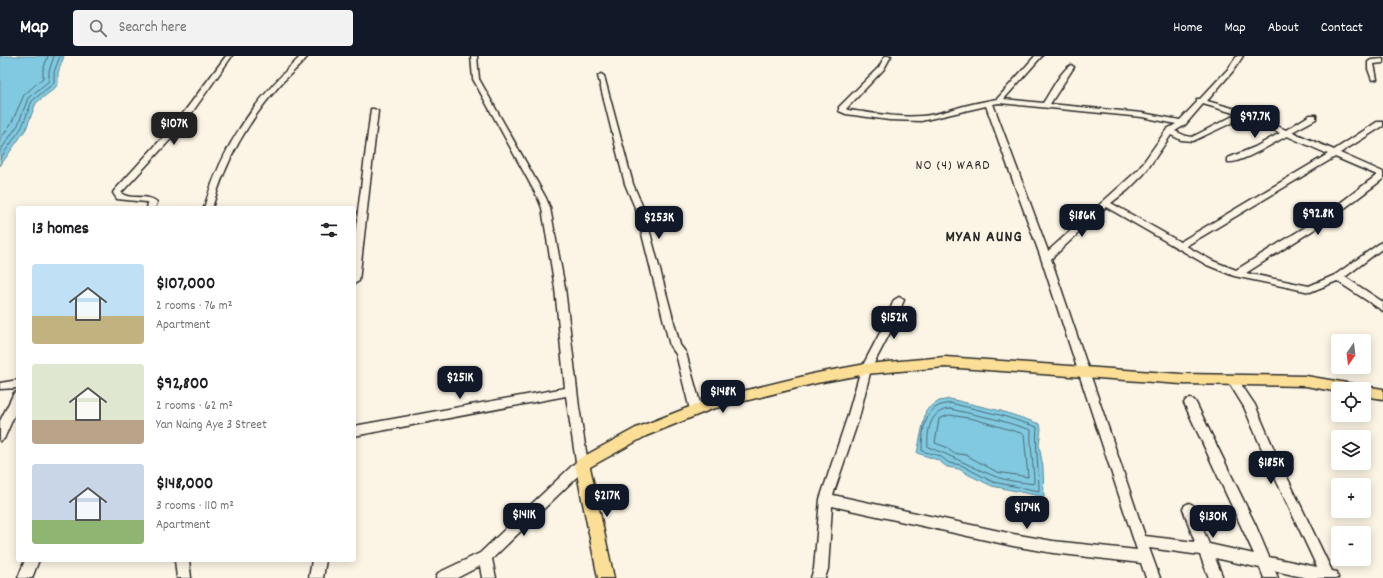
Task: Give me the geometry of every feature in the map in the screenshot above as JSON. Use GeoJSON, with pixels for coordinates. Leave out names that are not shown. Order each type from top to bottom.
{"type":"FeatureCollection","features":[{"type":"Feature","properties":{"kind":"main road"},"geometry":{"type":"LineString","coordinates":[[606,578],[582,464],[641,432],[710,404],[802,382],[866,369],[945,362],[1181,379],[1306,381],[1331,385]]}},
{"type":"Feature","properties":{"kind":"main road"},"geometry":{"type":"LineString","coordinates":[[1371,392],[1383,394]]}},
{"type":"Feature","properties":{"kind":"street"},"geometry":{"type":"LineString","coordinates":[[152,206],[153,202],[149,199],[127,199],[120,197],[117,193],[178,126],[230,56]]}},
{"type":"Feature","properties":{"kind":"street"},"geometry":{"type":"LineString","coordinates":[[209,206],[217,179],[227,157],[258,106],[272,89],[305,56]]}},
{"type":"Feature","properties":{"kind":"street"},"geometry":{"type":"LineString","coordinates":[[443,578],[485,557],[582,464],[571,391],[560,288],[546,208],[542,198],[476,79],[474,56]]}},
{"type":"Feature","properties":{"kind":"street"},"geometry":{"type":"LineString","coordinates":[[888,56],[882,68],[842,109],[846,112],[908,118],[931,117],[972,105],[999,101],[1142,115],[1182,123]]}},
{"type":"Feature","properties":{"kind":"street"},"geometry":{"type":"LineString","coordinates":[[999,101],[1039,56]]}},
{"type":"Feature","properties":{"kind":"street"},"geometry":{"type":"LineString","coordinates":[[1046,258],[1141,172],[1170,131],[1182,123],[1200,101],[1231,70],[1240,56]]}},
{"type":"Feature","properties":{"kind":"street"},"geometry":{"type":"LineString","coordinates":[[1374,78],[1370,68],[1371,62],[1383,61]]}},
{"type":"Feature","properties":{"kind":"street"},"geometry":{"type":"LineString","coordinates":[[1046,105],[1071,66]]}},
{"type":"Feature","properties":{"kind":"street"},"geometry":{"type":"LineString","coordinates":[[600,76],[629,184],[640,210],[674,346],[681,352],[696,410]]}},
{"type":"Feature","properties":{"kind":"street"},"geometry":{"type":"LineString","coordinates":[[1200,101],[1244,114],[1383,175],[1326,218],[1237,274]]}},
{"type":"Feature","properties":{"kind":"street"},"geometry":{"type":"LineString","coordinates":[[988,103],[1046,258],[1153,578]]}},
{"type":"Feature","properties":{"kind":"street"},"geometry":{"type":"LineString","coordinates":[[356,264],[374,111]]}},
{"type":"Feature","properties":{"kind":"street"},"geometry":{"type":"LineString","coordinates":[[1170,131],[1184,138],[1193,139],[1244,114]]}},
{"type":"Feature","properties":{"kind":"street"},"geometry":{"type":"LineString","coordinates":[[1231,160],[1258,149],[1313,117]]}},
{"type":"Feature","properties":{"kind":"street"},"geometry":{"type":"LineString","coordinates":[[1179,246],[1335,154],[1380,124]]}},
{"type":"Feature","properties":{"kind":"street"},"geometry":{"type":"LineString","coordinates":[[1105,203],[1210,263],[1237,274],[1310,289],[1338,277],[1383,244]]}},
{"type":"Feature","properties":{"kind":"street"},"geometry":{"type":"LineString","coordinates":[[1338,277],[1383,307]]}},
{"type":"Feature","properties":{"kind":"street"},"geometry":{"type":"LineString","coordinates":[[818,578],[821,569],[826,499],[853,418],[866,369],[899,300]]}},
{"type":"Feature","properties":{"kind":"street"},"geometry":{"type":"LineString","coordinates":[[1233,381],[1249,405],[1270,454],[1331,577]]}},
{"type":"Feature","properties":{"kind":"street"},"geometry":{"type":"LineString","coordinates":[[3,386],[16,384]]}},
{"type":"Feature","properties":{"kind":"street"},"geometry":{"type":"LineString","coordinates":[[356,431],[571,391]]}},
{"type":"Feature","properties":{"kind":"street"},"geometry":{"type":"LineString","coordinates":[[0,436],[16,400]]}},
{"type":"Feature","properties":{"kind":"street"},"geometry":{"type":"LineString","coordinates":[[1190,403],[1271,578]]}},
{"type":"Feature","properties":{"kind":"street"},"geometry":{"type":"LineString","coordinates":[[826,499],[1013,540],[1054,547],[1146,557]]}},
{"type":"Feature","properties":{"kind":"street"},"geometry":{"type":"LineString","coordinates":[[1189,509],[1203,550],[1216,578]]}},
{"type":"Feature","properties":{"kind":"street"},"geometry":{"type":"LineString","coordinates":[[1141,541],[1263,561],[1331,577]]}},
{"type":"Feature","properties":{"kind":"street"},"geometry":{"type":"LineString","coordinates":[[485,557],[489,578]]}},
{"type":"Feature","properties":{"kind":"street"},"geometry":{"type":"LineString","coordinates":[[25,578],[31,562]]}},
{"type":"Feature","properties":{"kind":"street"},"geometry":{"type":"LineString","coordinates":[[182,562],[184,578]]}},
{"type":"Feature","properties":{"kind":"street"},"geometry":{"type":"LineString","coordinates":[[316,578],[319,562]]}},
{"type":"Feature","properties":{"kind":"water"},"geometry":{"type":"Polygon","coordinates":[[[0,56],[64,56],[58,73],[58,84],[36,103],[26,129],[0,166],[0,56]]]}},
{"type":"Feature","properties":{"kind":"water"},"geometry":{"type":"Polygon","coordinates":[[[950,399],[1001,411],[1040,424],[1041,429],[1039,445],[1043,467],[1044,497],[992,486],[959,469],[947,467],[938,460],[917,453],[926,410],[939,401],[950,399]]]}},
{"type":"Feature","properties":{"kind":"district","name":"NO (4) WARD"},"geometry":{"type":"Point","coordinates":[953,164]}},
{"type":"Feature","properties":{"kind":"district","name":"MYAN AUNG"},"geometry":{"type":"Point","coordinates":[984,235]}}]}
